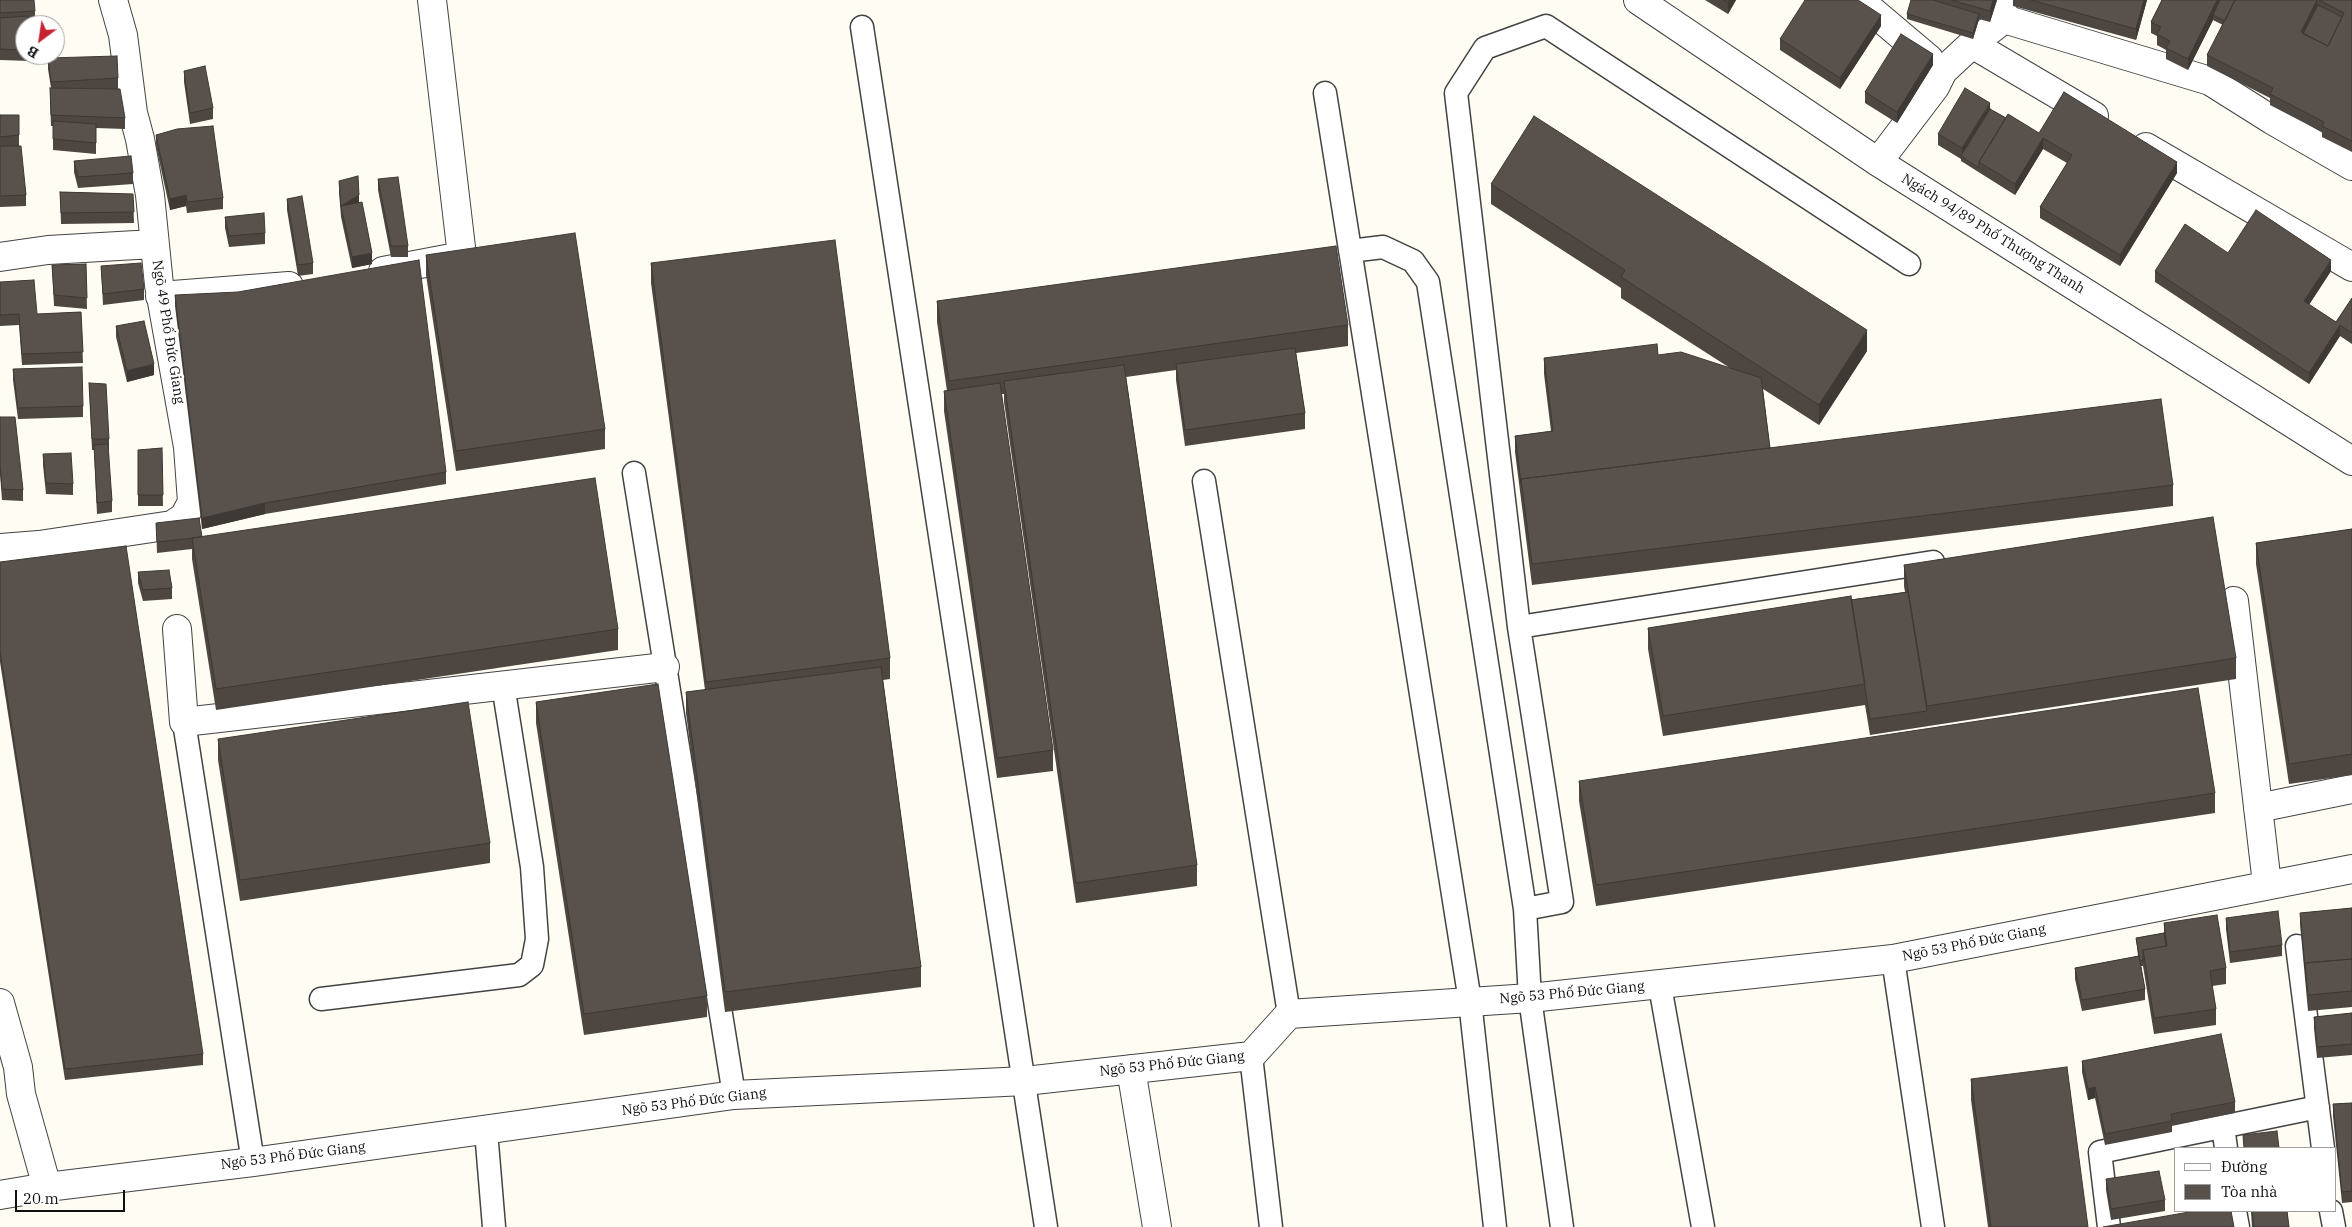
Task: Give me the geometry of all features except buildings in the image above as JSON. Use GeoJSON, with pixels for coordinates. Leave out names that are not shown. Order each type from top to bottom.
{"type":"FeatureCollection","features":[{"type":"Feature","properties":{"kind":"street"},"geometry":{"type":"LineString","coordinates":[[357,276],[462,256],[432,0]]}},
{"type":"Feature","properties":{"kind":"street","name":"Ngách 94/89 Phố Thượng Thanh"},"geometry":{"type":"LineString","coordinates":[[1638,0],[1878,162],[2352,461]]}},
{"type":"Feature","properties":{"kind":"street","name":"Ngõ 49 Phố Đức Giang"},"geometry":{"type":"LineString","coordinates":[[0,548],[39,545],[172,525],[184,517],[192,502],[188,447],[160,296],[150,195],[140,138],[133,113],[122,35],[121,2]]}},
{"type":"Feature","properties":{"kind":"street"},"geometry":{"type":"LineString","coordinates":[[1866,4],[1943,71]]}},
{"type":"Feature","properties":{"kind":"street"},"geometry":{"type":"LineString","coordinates":[[1878,162],[1935,87],[1943,71],[2005,9],[2210,81],[2272,120],[2352,166]]}},
{"type":"Feature","properties":{"kind":"street"},"geometry":{"type":"LineString","coordinates":[[1972,44],[2352,268]]}},
{"type":"Feature","properties":{"kind":"street"},"geometry":{"type":"LineString","coordinates":[[0,257],[48,250],[154,244]]}},
{"type":"Feature","properties":{"kind":"street"},"geometry":{"type":"LineString","coordinates":[[160,296],[318,283]]}},
{"type":"Feature","properties":{"kind":"street"},"geometry":{"type":"LineString","coordinates":[[2234,601],[2267,884]]}},
{"type":"Feature","properties":{"kind":"street"},"geometry":{"type":"LineString","coordinates":[[177,629],[184,722],[665,667]]}},
{"type":"Feature","properties":{"kind":"street"},"geometry":{"type":"LineString","coordinates":[[2258,808],[2352,789]]}},
{"type":"Feature","properties":{"kind":"street","name":"Ngõ 53 Phố Đức Giang"},"geometry":{"type":"LineString","coordinates":[[0,1195],[46,1187],[253,1162],[734,1095],[1025,1081],[1252,1056],[1289,1014],[1530,998],[1660,986],[1893,959],[2267,884],[2352,869]]}},
{"type":"Feature","properties":{"kind":"street"},"geometry":{"type":"LineString","coordinates":[[0,1003],[18,1067],[21,1094],[46,1187]]}},
{"type":"Feature","properties":{"kind":"street"},"geometry":{"type":"LineString","coordinates":[[1131,1069],[1157,1227]]}},
{"type":"Feature","properties":{"kind":"lane"},"geometry":{"type":"LineString","coordinates":[[862,26],[1046,1227]]}},
{"type":"Feature","properties":{"kind":"lane"},"geometry":{"type":"LineString","coordinates":[[1525,909],[1562,902],[1519,627],[1456,92],[1484,48],[1546,26],[1910,264]]}},
{"type":"Feature","properties":{"kind":"lane"},"geometry":{"type":"LineString","coordinates":[[1325,93],[1470,1001],[1495,1227]]}},
{"type":"Feature","properties":{"kind":"lane"},"geometry":{"type":"LineString","coordinates":[[1350,251],[1383,248],[1413,261],[1428,282],[1525,909],[1530,998],[1562,1227]]}},
{"type":"Feature","properties":{"kind":"lane"},"geometry":{"type":"LineString","coordinates":[[634,473],[734,1095]]}},
{"type":"Feature","properties":{"kind":"lane"},"geometry":{"type":"LineString","coordinates":[[1204,481],[1289,1014]]}},
{"type":"Feature","properties":{"kind":"lane"},"geometry":{"type":"LineString","coordinates":[[1519,627],[1949,560]]}},
{"type":"Feature","properties":{"kind":"lane"},"geometry":{"type":"LineString","coordinates":[[321,999],[519,975],[532,965],[537,940],[532,867],[503,685]]}},
{"type":"Feature","properties":{"kind":"lane"},"geometry":{"type":"LineString","coordinates":[[184,722],[253,1162]]}},
{"type":"Feature","properties":{"kind":"lane"},"geometry":{"type":"LineString","coordinates":[[2297,946],[2324,1147]]}},
{"type":"Feature","properties":{"kind":"lane"},"geometry":{"type":"LineString","coordinates":[[1893,959],[1933,1227]]}},
{"type":"Feature","properties":{"kind":"lane"},"geometry":{"type":"LineString","coordinates":[[1660,986],[1703,1227]]}},
{"type":"Feature","properties":{"kind":"lane"},"geometry":{"type":"LineString","coordinates":[[1252,1056],[1271,1227]]}},
{"type":"Feature","properties":{"kind":"lane"},"geometry":{"type":"LineString","coordinates":[[2109,1227],[2100,1152],[2225,1138],[2318,1107]]}},
{"type":"Feature","properties":{"kind":"lane"},"geometry":{"type":"LineString","coordinates":[[486,1130],[494,1227]]}},
{"type":"Feature","properties":{"kind":"lane"},"geometry":{"type":"LineString","coordinates":[[2235,1212],[2238,1227]]}},
{"type":"Feature","properties":{"kind":"lane"},"geometry":{"type":"LineString","coordinates":[[2332,1212],[2334,1227]]}}]}
